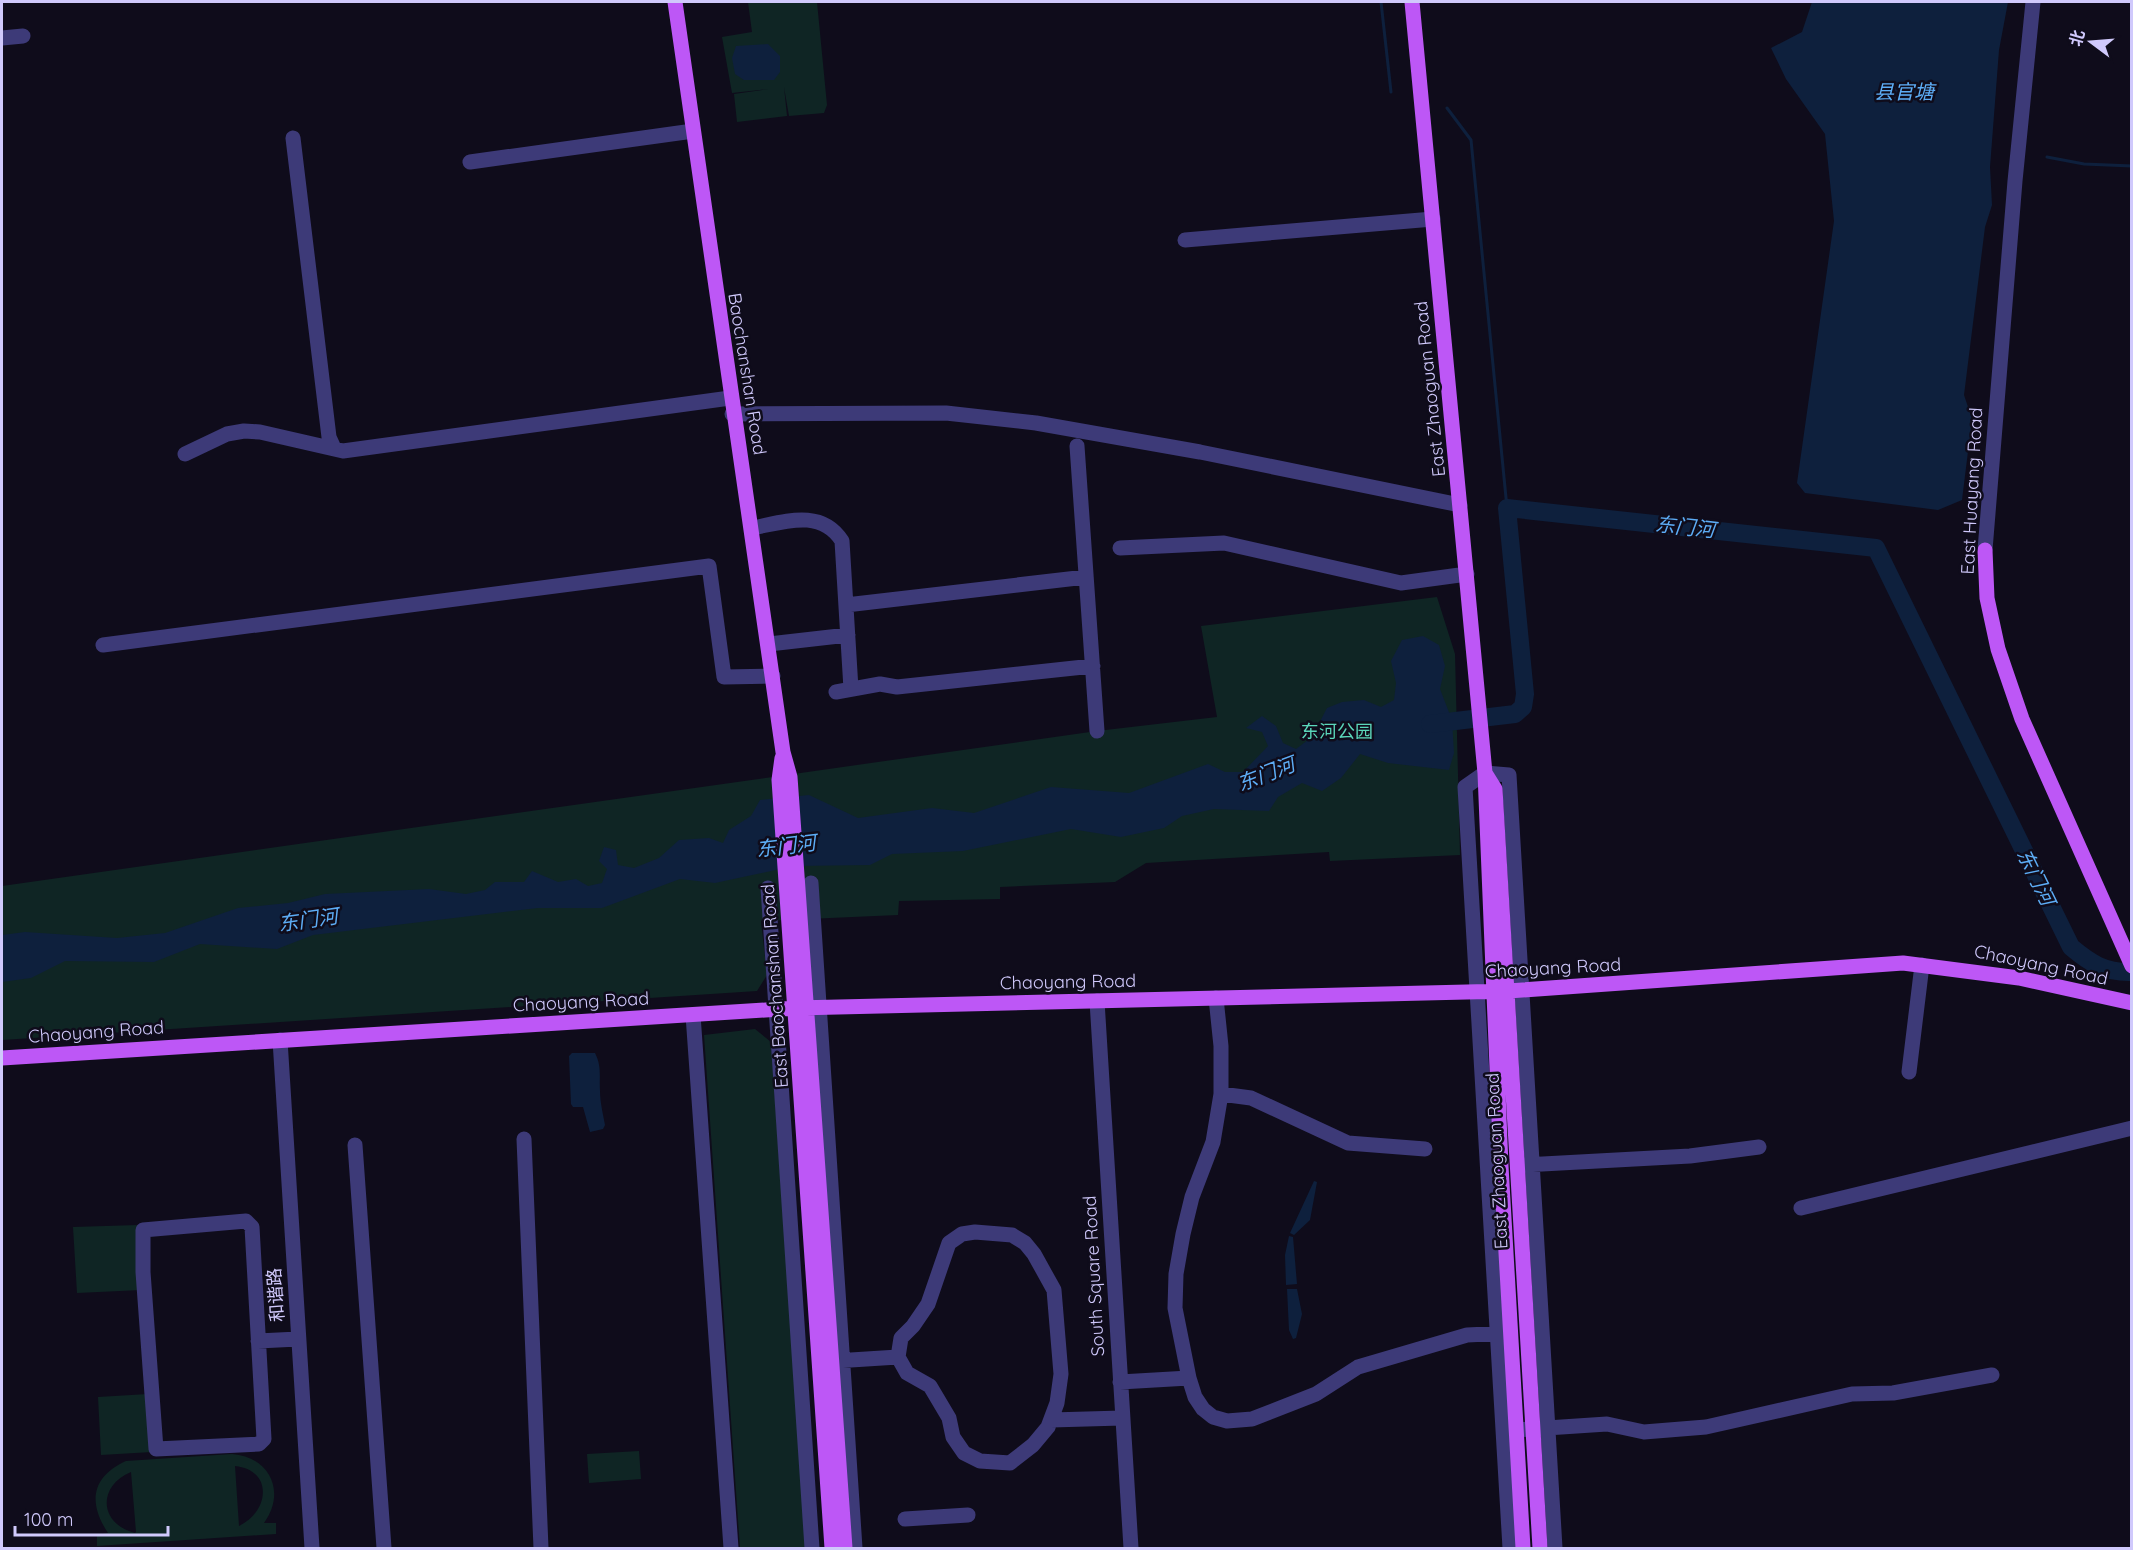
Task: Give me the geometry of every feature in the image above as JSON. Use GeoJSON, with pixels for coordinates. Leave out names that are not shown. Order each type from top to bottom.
{"type":"FeatureCollection","features":[{"type":"Feature","properties":{"kind":"main road","name":"Baochanshan Road"},"geometry":{"type":"LineString","coordinates":[[675,2],[732,414],[752,528],[783,752]]}},
{"type":"Feature","properties":{"kind":"main road","name":"East Zhaoguan Road"},"geometry":{"type":"LineString","coordinates":[[1412,2],[1485,773],[1508,991],[1517,1165],[1540,1429],[1540,1548]]}},
{"type":"Feature","properties":{"kind":"main road","name":"East Huayang Road"},"geometry":{"type":"LineString","coordinates":[[1985,550],[1987,598],[1998,649],[2015,699],[2129,956]]}},
{"type":"Feature","properties":{"kind":"main road","name":"East Baochanshan Road"},"geometry":{"type":"LineString","coordinates":[[783,752],[792,868],[808,1008],[845,1548]]}},
{"type":"Feature","properties":{"kind":"main road","name":"Chaoyang Road"},"geometry":{"type":"LineString","coordinates":[[2,1058],[808,1008],[1508,991],[1903,963],[2019,978],[2132,1003]]}},
{"type":"Feature","properties":{"kind":"main road","name":"East Zhaoguan Road"},"geometry":{"type":"LineString","coordinates":[[1517,1165],[1504,1334],[1516,1430],[1522,1548]]}},
{"type":"Feature","properties":{"kind":"main road","name":"East Baochanshan Road"},"geometry":{"type":"LineString","coordinates":[[832,1361],[832,1548]]}},
{"type":"Feature","properties":{"kind":"street","name":"East Huayang Road"},"geometry":{"type":"LineString","coordinates":[[1985,550],[2014,193],[2033,2]]}},
{"type":"Feature","properties":{"kind":"street"},"geometry":{"type":"LineString","coordinates":[[2,38],[23,36]]}},
{"type":"Feature","properties":{"kind":"street"},"geometry":{"type":"LineString","coordinates":[[470,162],[693,130]]}},
{"type":"Feature","properties":{"kind":"street"},"geometry":{"type":"LineString","coordinates":[[293,138],[329,437],[334,448]]}},
{"type":"Feature","properties":{"kind":"street"},"geometry":{"type":"LineString","coordinates":[[1185,240],[1433,219]]}},
{"type":"Feature","properties":{"kind":"street"},"geometry":{"type":"LineString","coordinates":[[185,454],[227,434],[244,431],[343,451],[730,398]]}},
{"type":"Feature","properties":{"kind":"street"},"geometry":{"type":"LineString","coordinates":[[732,414],[946,413],[1036,423],[1200,452],[1460,505]]}},
{"type":"Feature","properties":{"kind":"street"},"geometry":{"type":"LineString","coordinates":[[1077,446],[1097,731]]}},
{"type":"Feature","properties":{"kind":"street"},"geometry":{"type":"LineString","coordinates":[[752,528],[803,518],[825,524],[835,531],[842,541],[851,689]]}},
{"type":"Feature","properties":{"kind":"street"},"geometry":{"type":"LineString","coordinates":[[1120,548],[1224,543],[1401,583],[1467,574]]}},
{"type":"Feature","properties":{"kind":"street"},"geometry":{"type":"LineString","coordinates":[[103,645],[708,566],[724,676],[773,676]]}},
{"type":"Feature","properties":{"kind":"street"},"geometry":{"type":"LineString","coordinates":[[846,605],[1086,577]]}},
{"type":"Feature","properties":{"kind":"street"},"geometry":{"type":"LineString","coordinates":[[769,644],[848,635]]}},
{"type":"Feature","properties":{"kind":"street"},"geometry":{"type":"LineString","coordinates":[[836,692],[1093,666]]}},
{"type":"Feature","properties":{"kind":"street"},"geometry":{"type":"LineString","coordinates":[[1510,1548],[1504,1334],[1477,992],[1465,787],[1485,773],[1509,775],[1508,991],[1517,1165],[1690,1156],[1760,1147]]}},
{"type":"Feature","properties":{"kind":"street"},"geometry":{"type":"LineString","coordinates":[[811,883],[808,1008],[832,1361],[855,1548]]}},
{"type":"Feature","properties":{"kind":"street"},"geometry":{"type":"LineString","coordinates":[[768,888],[812,1548]]}},
{"type":"Feature","properties":{"kind":"street"},"geometry":{"type":"LineString","coordinates":[[1909,1072],[1922,965]]}},
{"type":"Feature","properties":{"kind":"street"},"geometry":{"type":"LineString","coordinates":[[1216,998],[1221,1046],[1221,1094],[1213,1142],[1192,1197],[1176,1274],[1175,1308],[1189,1378],[1195,1397],[1203,1409],[1213,1417],[1227,1421],[1252,1419],[1316,1394],[1358,1367],[1467,1335],[1504,1334]]}},
{"type":"Feature","properties":{"kind":"street","name":"South Square Road"},"geometry":{"type":"LineString","coordinates":[[1097,1001],[1131,1548]]}},
{"type":"Feature","properties":{"kind":"street"},"geometry":{"type":"LineString","coordinates":[[693,1015],[731,1548]]}},
{"type":"Feature","properties":{"kind":"street","name":"和谐路"},"geometry":{"type":"LineString","coordinates":[[280,1040],[312,1548]]}},
{"type":"Feature","properties":{"kind":"street"},"geometry":{"type":"LineString","coordinates":[[1221,1094],[1251,1098],[1348,1143],[1425,1149]]}},
{"type":"Feature","properties":{"kind":"street"},"geometry":{"type":"LineString","coordinates":[[1801,1208],[2132,1128]]}},
{"type":"Feature","properties":{"kind":"street"},"geometry":{"type":"LineString","coordinates":[[524,1139],[541,1548]]}},
{"type":"Feature","properties":{"kind":"street"},"geometry":{"type":"LineString","coordinates":[[355,1145],[384,1548]]}},
{"type":"Feature","properties":{"kind":"street"},"geometry":{"type":"LineString","coordinates":[[250,1222],[258,1341],[264,1439],[261,1443],[156,1449],[144,1296],[143,1230],[250,1222]]}},
{"type":"Feature","properties":{"kind":"street"},"geometry":{"type":"LineString","coordinates":[[975,1232],[1012,1235],[1025,1243],[1034,1254],[1054,1290],[1061,1374],[1057,1403],[1051,1420],[1033,1445],[1010,1462],[980,1461],[964,1453],[953,1437],[949,1418],[930,1386],[906,1373],[897,1357],[901,1338],[913,1326],[928,1304],[950,1243],[962,1234],[975,1232]]}},
{"type":"Feature","properties":{"kind":"street"},"geometry":{"type":"LineString","coordinates":[[258,1341],[298,1339]]}},
{"type":"Feature","properties":{"kind":"street"},"geometry":{"type":"LineString","coordinates":[[832,1361],[897,1357]]}},
{"type":"Feature","properties":{"kind":"street"},"geometry":{"type":"LineString","coordinates":[[1516,1430],[1607,1424],[1644,1432],[1706,1427],[1852,1394],[1893,1393],[1992,1376]]}},
{"type":"Feature","properties":{"kind":"street"},"geometry":{"type":"LineString","coordinates":[[1120,1382],[1189,1378]]}},
{"type":"Feature","properties":{"kind":"street"},"geometry":{"type":"LineString","coordinates":[[1051,1420],[1122,1418]]}},
{"type":"Feature","properties":{"kind":"street"},"geometry":{"type":"LineString","coordinates":[[1540,1429],[1555,1548]]}},
{"type":"Feature","properties":{"kind":"street"},"geometry":{"type":"LineString","coordinates":[[905,1519],[968,1515]]}},
{"type":"Feature","properties":{"kind":"green space"},"geometry":{"type":"Polygon","coordinates":[[[748,2],[817,2],[827,105],[824,113],[789,116],[784,87],[787,116],[737,122],[734,94],[769,89],[732,93],[722,37],[752,32],[748,2]]]}},
{"type":"Feature","properties":{"kind":"green space","name":"东河公园"},"geometry":{"type":"Polygon","coordinates":[[[1437,597],[1455,654],[1460,855],[1330,861],[1329,852],[1146,863],[1115,882],[1000,887],[1000,899],[899,901],[898,915],[761,921],[767,975],[757,991],[2,1040],[2,886],[1097,731],[1217,717],[1201,626],[1437,597]]]}},
{"type":"Feature","properties":{"kind":"green space"},"geometry":{"type":"Polygon","coordinates":[[[755,1029],[771,1042],[806,1548],[740,1548],[704,1035],[755,1029]]]}},
{"type":"Feature","properties":{"kind":"green space"},"geometry":{"type":"Polygon","coordinates":[[[138,1225],[141,1290],[77,1293],[73,1227],[138,1225]]]}},
{"type":"Feature","properties":{"kind":"green space"},"geometry":{"type":"Polygon","coordinates":[[[148,1394],[152,1452],[101,1455],[98,1397],[148,1394]]]}},
{"type":"Feature","properties":{"kind":"green space"},"geometry":{"type":"Polygon","coordinates":[[[639,1451],[641,1479],[589,1483],[587,1454],[639,1451]]]}},
{"type":"Feature","properties":{"kind":"green space"},"geometry":{"type":"Polygon","coordinates":[[[232,1454],[257,1462],[271,1478],[274,1489],[271,1512],[264,1523],[276,1523],[276,1534],[97,1546],[97,1535],[108,1533],[97,1511],[96,1492],[106,1475],[114,1467],[126,1461],[232,1454]],[[235,1466],[239,1526],[257,1511],[263,1492],[256,1475],[247,1469],[235,1466]],[[131,1472],[112,1486],[107,1504],[114,1522],[135,1533],[136,1532],[131,1472]]]}},
{"type":"Feature","properties":{"kind":"water","name":"县官塘"},"geometry":{"type":"Polygon","coordinates":[[[1812,2],[2008,2],[1999,50],[1990,167],[1992,205],[1985,227],[1964,395],[1972,419],[1962,500],[1938,510],[1805,493],[1797,483],[1834,221],[1825,134],[1786,79],[1771,48],[1802,32],[1812,2]]]}},
{"type":"Feature","properties":{"kind":"water"},"geometry":{"type":"Polygon","coordinates":[[[768,44],[780,56],[780,72],[774,80],[744,80],[735,74],[732,58],[736,46],[768,44]]]}},
{"type":"Feature","properties":{"kind":"water"},"geometry":{"type":"Polygon","coordinates":[[[1423,636],[1439,645],[1445,666],[1440,689],[1452,720],[1454,753],[1449,770],[1388,763],[1360,754],[1341,778],[1322,791],[1302,783],[1278,797],[1269,811],[1214,809],[1182,816],[1164,828],[1121,837],[1071,829],[963,851],[892,854],[870,865],[794,866],[715,883],[680,879],[602,908],[538,908],[313,935],[277,949],[200,944],[154,962],[65,961],[31,978],[2,982],[2,935],[25,932],[117,938],[165,933],[238,908],[288,903],[325,894],[429,889],[466,894],[485,890],[495,882],[524,882],[532,871],[558,882],[576,879],[588,886],[602,883],[607,869],[599,861],[604,847],[616,850],[618,865],[634,868],[659,858],[679,840],[709,838],[723,843],[729,830],[751,816],[760,800],[809,795],[858,818],[932,808],[974,813],[1051,787],[1129,793],[1208,764],[1225,772],[1243,772],[1268,746],[1262,732],[1246,728],[1262,716],[1276,726],[1283,743],[1296,749],[1312,737],[1327,708],[1342,702],[1364,700],[1381,707],[1394,700],[1396,683],[1391,661],[1402,640],[1423,636]]]}},
{"type":"Feature","properties":{"kind":"water"},"geometry":{"type":"Polygon","coordinates":[[[572,1053],[595,1053],[600,1072],[600,1099],[605,1125],[603,1129],[590,1132],[583,1107],[573,1107],[571,1104],[569,1056],[572,1053]]]}},
{"type":"Feature","properties":{"kind":"water"},"geometry":{"type":"Polygon","coordinates":[[[1314,1181],[1317,1182],[1310,1220],[1294,1235],[1290,1233],[1314,1181]]]}},
{"type":"Feature","properties":{"kind":"water"},"geometry":{"type":"Polygon","coordinates":[[[1289,1236],[1293,1237],[1297,1284],[1286,1285],[1285,1255],[1289,1236]]]}},
{"type":"Feature","properties":{"kind":"water"},"geometry":{"type":"Polygon","coordinates":[[[1287,1289],[1297,1289],[1302,1314],[1296,1338],[1293,1339],[1289,1330],[1287,1289]]]}},
{"type":"Feature","properties":{"kind":"waterway"},"geometry":{"type":"LineString","coordinates":[[1381,2],[1391,92]]}},
{"type":"Feature","properties":{"kind":"waterway"},"geometry":{"type":"LineString","coordinates":[[1447,108],[1471,140],[1507,508]]}},
{"type":"Feature","properties":{"kind":"waterway"},"geometry":{"type":"LineString","coordinates":[[2047,157],[2084,164],[2132,166]]}},
{"type":"Feature","properties":{"kind":"waterway","name":"东门河"},"geometry":{"type":"LineString","coordinates":[[1430,724],[1515,714],[1523,707],[1525,694],[1507,508],[1876,548],[2071,947],[2085,958],[2106,969],[2132,972]]}}]}
